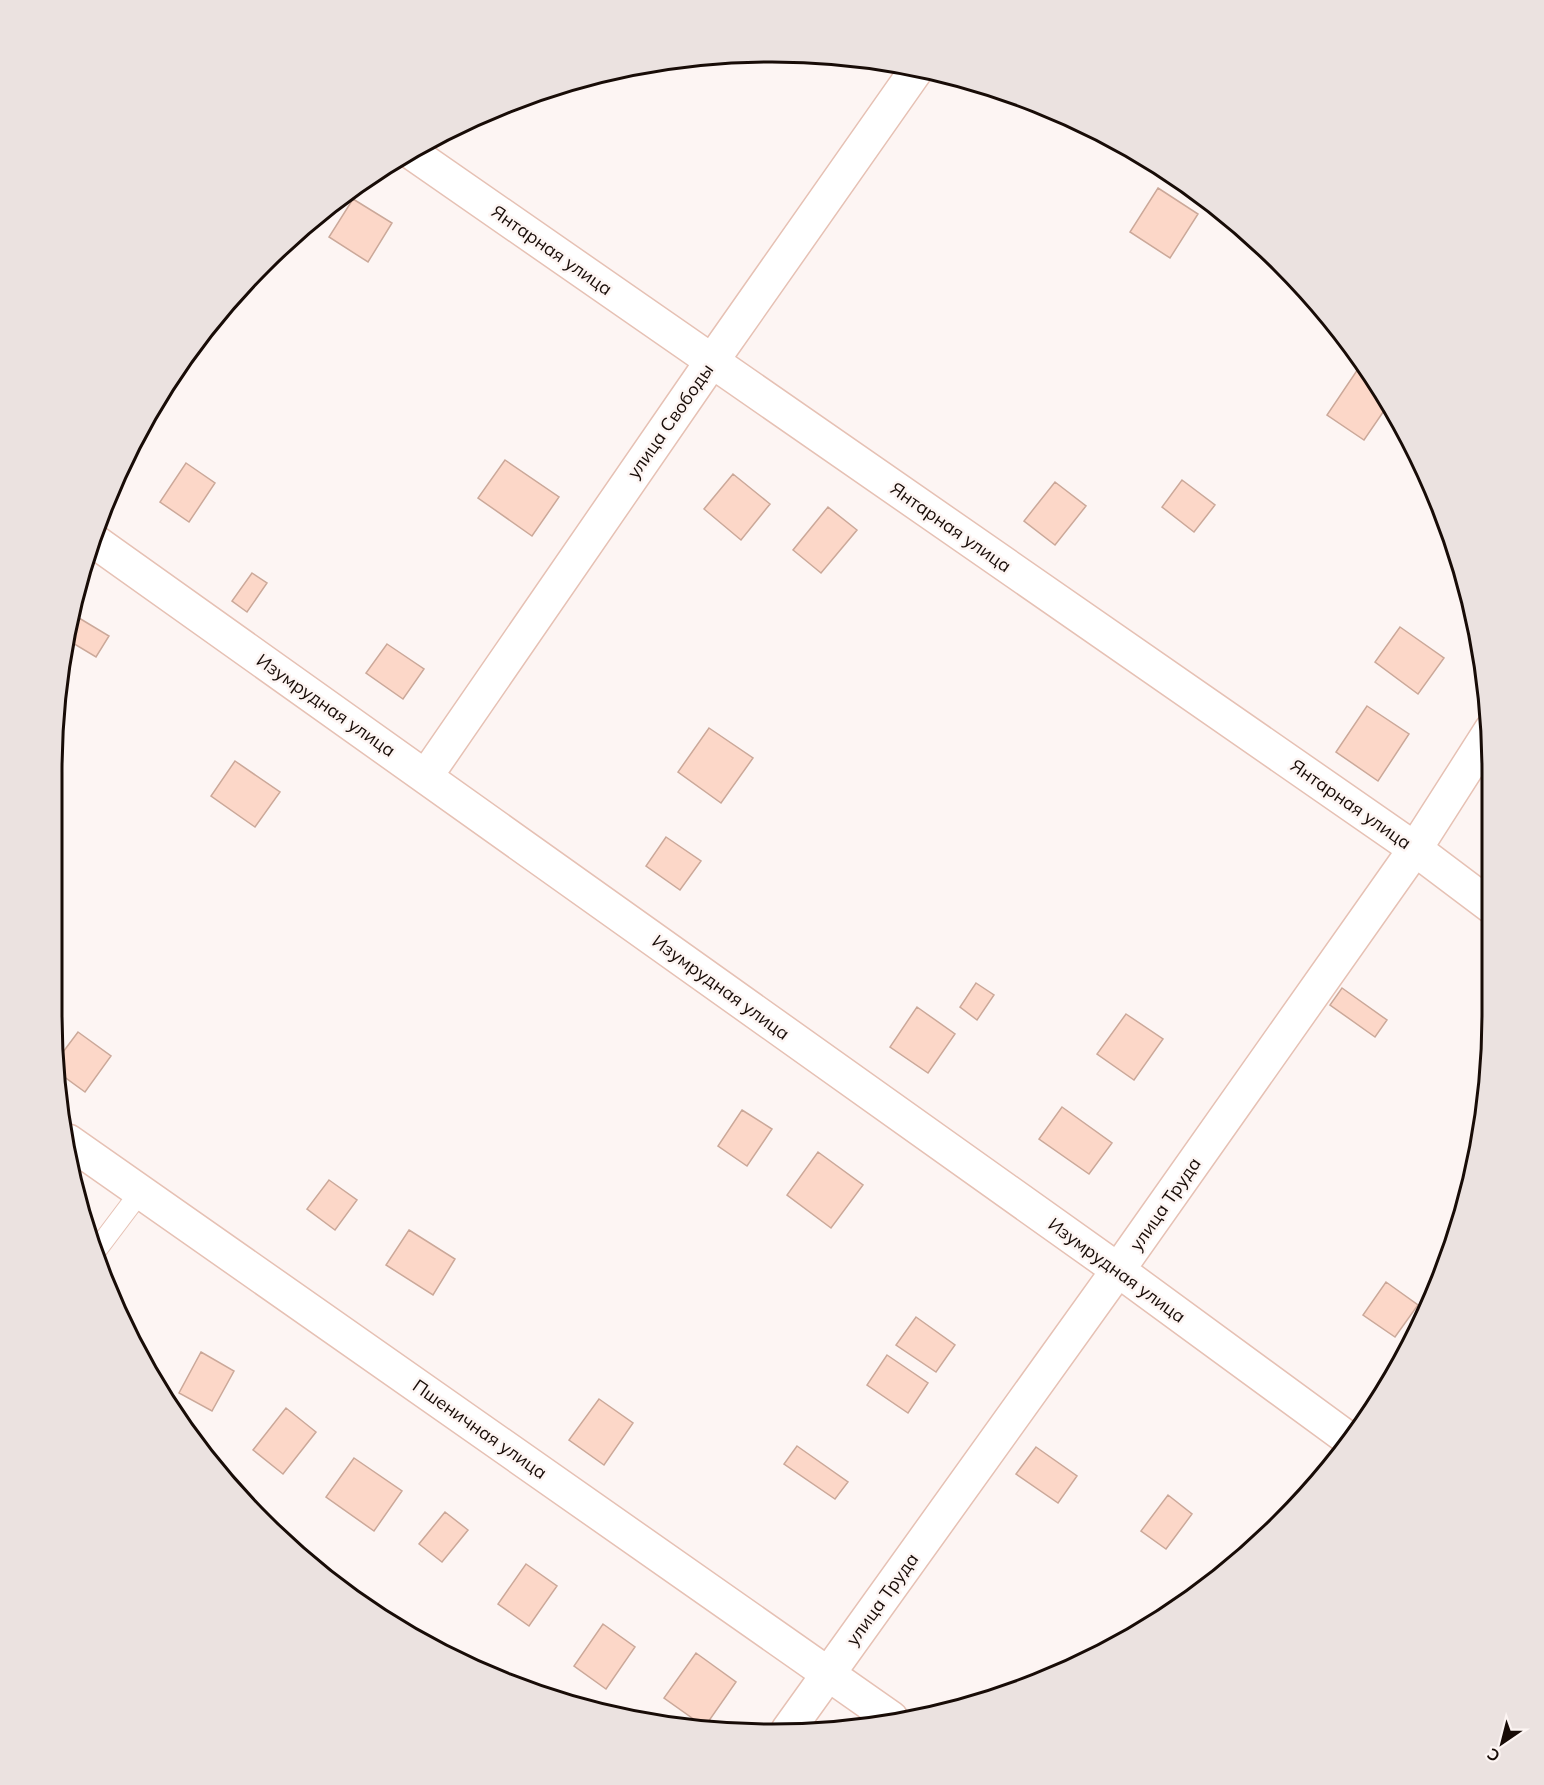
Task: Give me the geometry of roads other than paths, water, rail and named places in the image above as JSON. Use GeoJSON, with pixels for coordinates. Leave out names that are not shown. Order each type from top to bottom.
{"type":"FeatureCollection","features":[{"type":"Feature","properties":{"kind":"street","name":"улица Свободы"},"geometry":{"type":"LineString","coordinates":[[426,776],[913,75]]}},
{"type":"Feature","properties":{"kind":"street","name":"Янтарная улица"},"geometry":{"type":"LineString","coordinates":[[418,157],[1415,849],[1482,899]]}},
{"type":"Feature","properties":{"kind":"street","name":"Изумрудная улица"},"geometry":{"type":"LineString","coordinates":[[99,544],[1118,1270],[1344,1435]]}},
{"type":"Feature","properties":{"kind":"street","name":"улица Труда"},"geometry":{"type":"LineString","coordinates":[[793,1723],[1118,1270],[1415,849],[1481,745]]}},
{"type":"Feature","properties":{"kind":"street","name":"Пшеничная улица"},"geometry":{"type":"LineString","coordinates":[[74,1145],[885,1714]]}},
{"type":"Feature","properties":{"kind":"lane"},"geometry":{"type":"LineString","coordinates":[[100,1245],[141,1191]]}}]}
